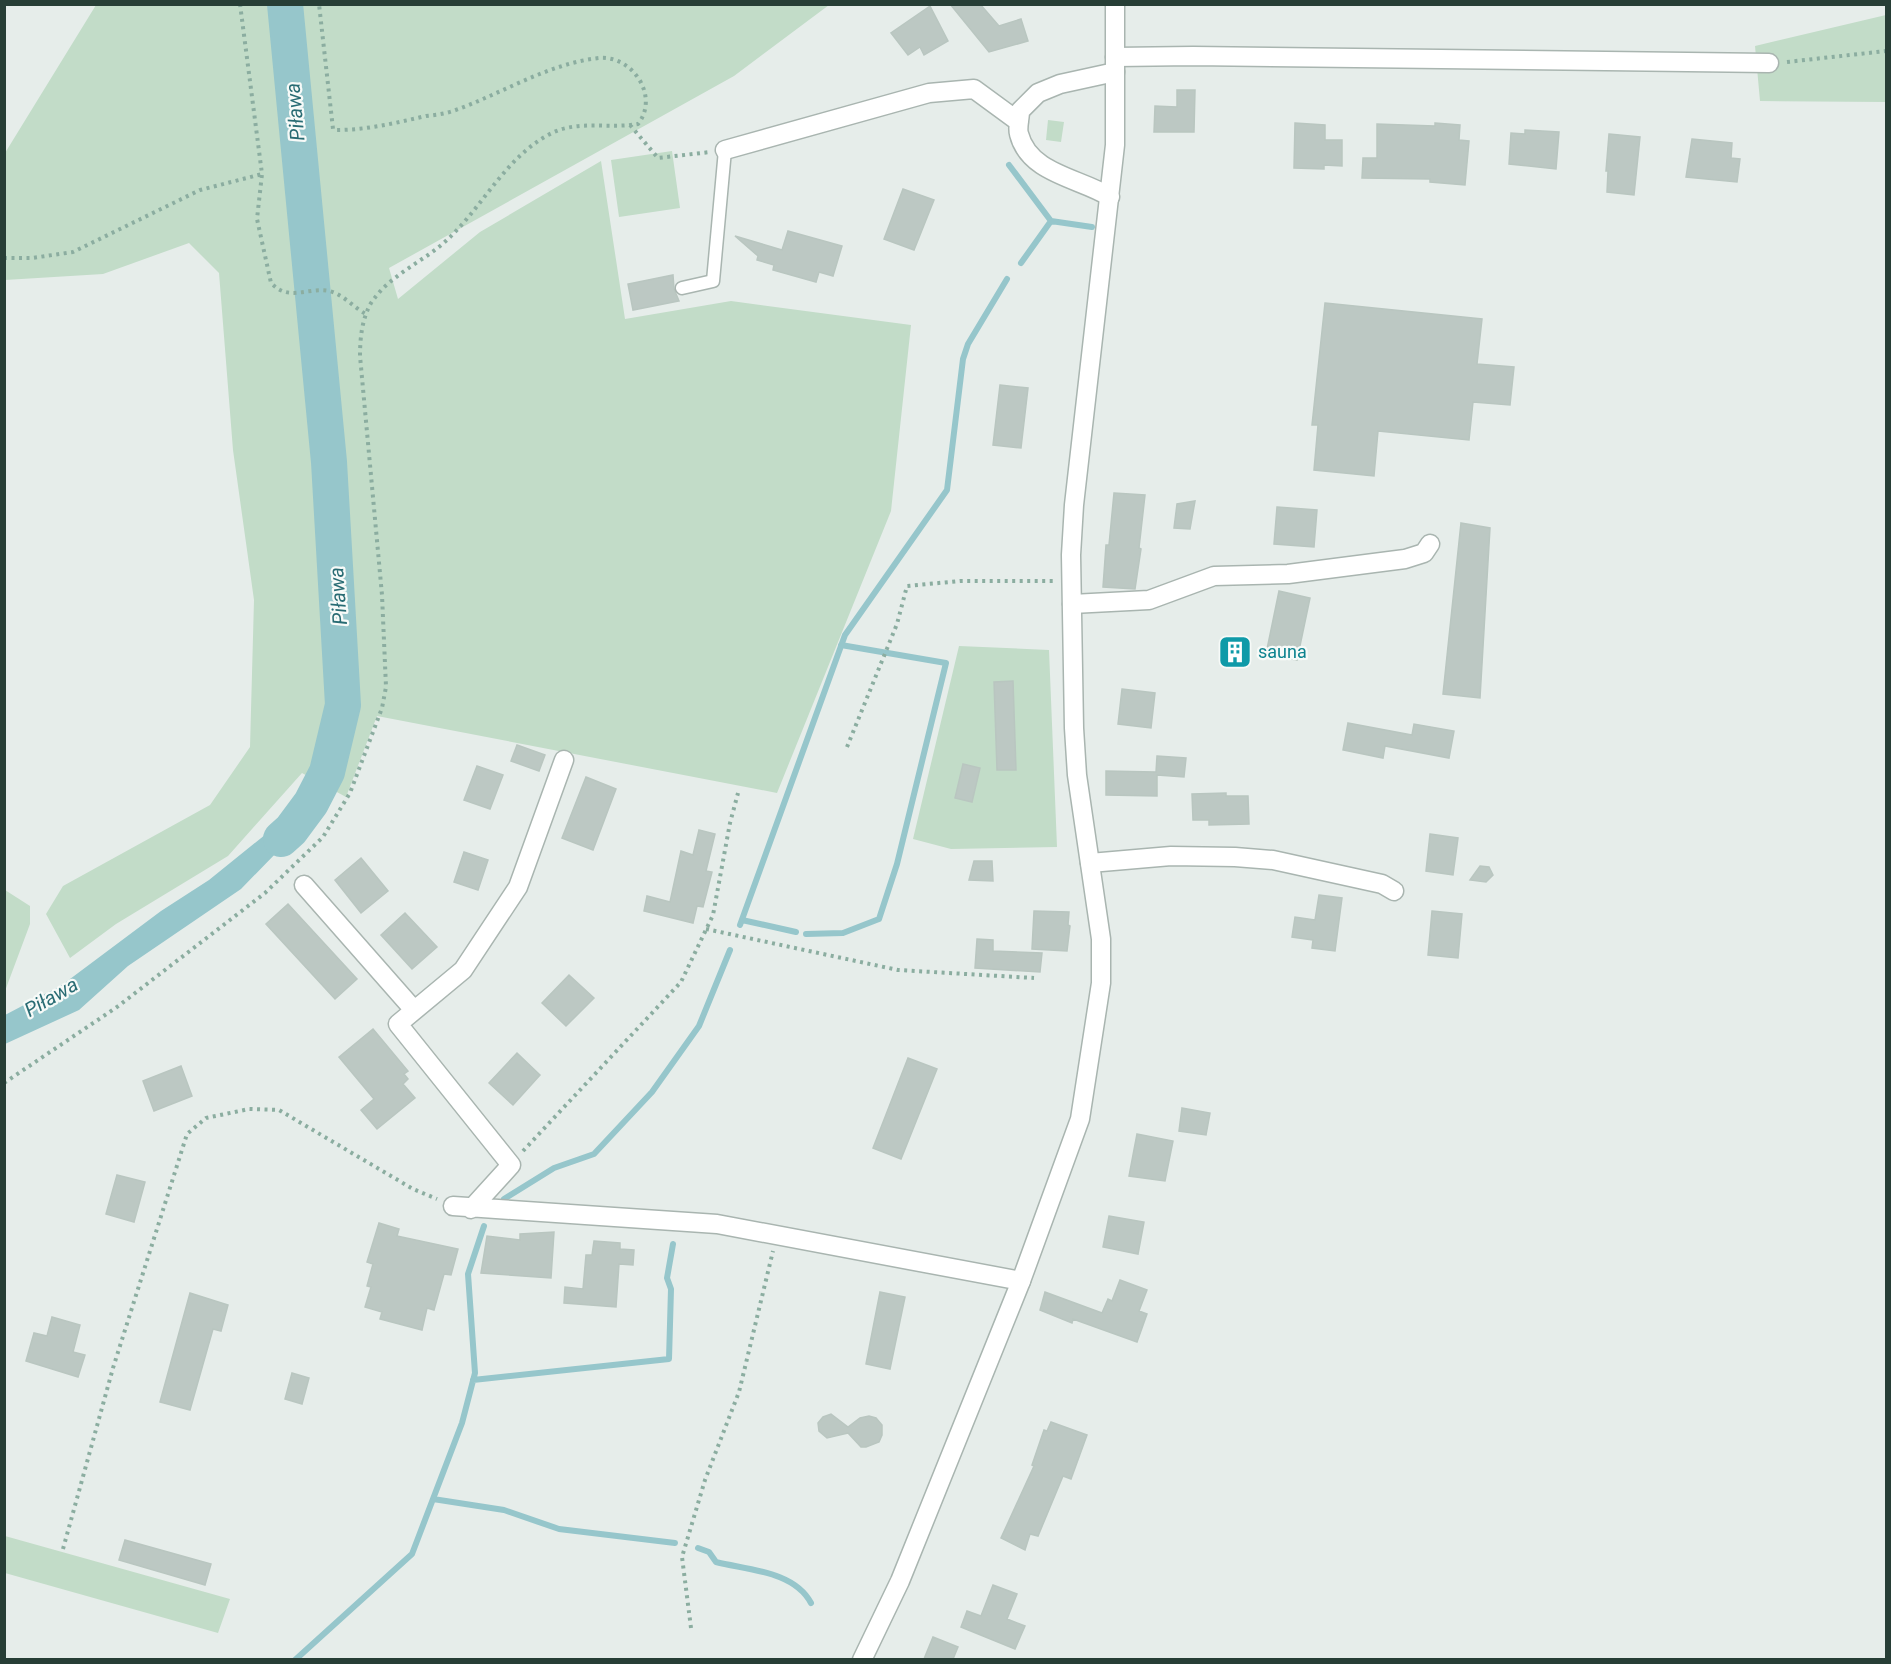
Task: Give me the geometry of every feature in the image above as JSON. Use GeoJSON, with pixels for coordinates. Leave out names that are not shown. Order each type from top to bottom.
{"type":"FeatureCollection","features":[{"type":"Feature","properties":{"kind":"street"},"geometry":{"type":"LineString","coordinates":[[862,1659],[900,1581],[1021,1281],[1080,1119],[1096,1024],[1101,989],[1101,939],[1076,766],[1072,581],[1074,505],[1115,145],[1115,4]]}},
{"type":"Feature","properties":{"kind":"street"},"geometry":{"type":"LineString","coordinates":[[1110,197],[1093,186],[1050,171],[1029,154],[1018,134],[1020,111],[1038,93],[1115,65],[1192,56],[1768,63]]}},
{"type":"Feature","properties":{"kind":"street"},"geometry":{"type":"LineString","coordinates":[[725,150],[928,93],[974,89],[1019,122]]}},
{"type":"Feature","properties":{"kind":"street"},"geometry":{"type":"LineString","coordinates":[[1072,604],[1149,600],[1214,576],[1298,573],[1406,559],[1424,553],[1431,544]]}},
{"type":"Feature","properties":{"kind":"street"},"geometry":{"type":"LineString","coordinates":[[462,1207],[511,1165],[398,1024],[464,970],[518,887],[564,760]]}},
{"type":"Feature","properties":{"kind":"street"},"geometry":{"type":"LineString","coordinates":[[1090,864],[1171,856],[1273,860],[1382,884],[1394,891]]}},
{"type":"Feature","properties":{"kind":"street"},"geometry":{"type":"LineString","coordinates":[[304,885],[414,1010]]}},
{"type":"Feature","properties":{"kind":"street"},"geometry":{"type":"LineString","coordinates":[[462,1207],[717,1224],[1021,1281]]}},
{"type":"Feature","properties":{"kind":"lane"},"geometry":{"type":"LineString","coordinates":[[682,288],[712,281],[725,150]]}},
{"type":"Feature","properties":{"kind":"path"},"geometry":{"type":"LineString","coordinates":[[240,4],[262,174],[257,219],[270,283],[277,290],[288,295],[318,291],[338,294],[366,314]]}},
{"type":"Feature","properties":{"kind":"path"},"geometry":{"type":"LineString","coordinates":[[4,1083],[117,1007],[265,893],[323,837],[354,785],[382,708],[386,687],[382,595],[360,356],[360,336],[366,314],[372,302],[395,278],[447,241],[529,146],[554,131],[638,124],[642,118],[646,103],[643,86],[635,72],[619,60],[600,58],[527,80],[452,112],[383,127],[333,129],[319,4]]}},
{"type":"Feature","properties":{"kind":"path"},"geometry":{"type":"LineString","coordinates":[[1768,63],[1887,51]]}},
{"type":"Feature","properties":{"kind":"path"},"geometry":{"type":"LineString","coordinates":[[630,125],[658,158],[725,150]]}},
{"type":"Feature","properties":{"kind":"path"},"geometry":{"type":"LineString","coordinates":[[4,258],[32,258],[72,252],[200,190],[262,174]]}},
{"type":"Feature","properties":{"kind":"path"},"geometry":{"type":"LineString","coordinates":[[847,747],[889,645],[907,586],[960,581],[1072,581]]}},
{"type":"Feature","properties":{"kind":"path"},"geometry":{"type":"LineString","coordinates":[[511,1165],[681,982],[713,915],[730,823],[738,793]]}},
{"type":"Feature","properties":{"kind":"path"},"geometry":{"type":"LineString","coordinates":[[706,929],[898,970],[1034,978]]}},
{"type":"Feature","properties":{"kind":"path"},"geometry":{"type":"LineString","coordinates":[[63,1549],[113,1368],[187,1134],[206,1118],[249,1109],[279,1110],[412,1189],[462,1207]]}},
{"type":"Feature","properties":{"kind":"path"},"geometry":{"type":"LineString","coordinates":[[691,1628],[682,1557],[705,1480],[740,1392],[758,1304],[777,1236]]}},
{"type":"Feature","properties":{"kind":"green space"},"geometry":{"type":"Polygon","coordinates":[[[96,5],[829,5],[734,76],[389,268],[398,299],[480,232],[601,161],[625,319],[731,301],[911,325],[891,511],[777,793],[377,716],[346,797],[302,773],[228,856],[116,924],[70,958],[46,914],[63,886],[210,805],[250,747],[254,600],[233,450],[219,273],[189,243],[103,274],[5,280],[5,153],[96,5]]]}},
{"type":"Feature","properties":{"kind":"green space"},"geometry":{"type":"Polygon","coordinates":[[[1886,15],[1886,102],[1760,101],[1755,46],[1886,15]]]}},
{"type":"Feature","properties":{"kind":"green space"},"geometry":{"type":"Polygon","coordinates":[[[1048,120],[1064,122],[1061,142],[1046,140],[1048,120]]]}},
{"type":"Feature","properties":{"kind":"green space"},"geometry":{"type":"Polygon","coordinates":[[[672,151],[680,208],[619,217],[611,160],[672,151]]]}},
{"type":"Feature","properties":{"kind":"green space"},"geometry":{"type":"Polygon","coordinates":[[[959,646],[1049,650],[1057,847],[951,849],[913,839],[959,646]]]}},
{"type":"Feature","properties":{"kind":"green space"},"geometry":{"type":"Polygon","coordinates":[[[5,890],[30,906],[30,924],[5,991],[5,890]]]}},
{"type":"Feature","properties":{"kind":"green space"},"geometry":{"type":"Polygon","coordinates":[[[5,1536],[230,1599],[218,1633],[5,1573],[5,1536]]]}},
{"type":"Feature","properties":{"kind":"water"},"geometry":{"type":"Polygon","coordinates":[[[303,796],[318,807],[241,889],[128,966],[79,1010],[5,1044],[5,1015],[62,985],[161,911],[209,880],[276,826],[303,796]]]}},
{"type":"Feature","properties":{"kind":"building"},"geometry":{"type":"Polygon","coordinates":[[[950,4],[980,4],[999,26],[1021,19],[1028,41],[989,52],[950,4]]]}},
{"type":"Feature","properties":{"kind":"building"},"geometry":{"type":"Polygon","coordinates":[[[930,6],[948,41],[924,55],[920,47],[908,55],[891,33],[930,6]]]}},
{"type":"Feature","properties":{"kind":"building"},"geometry":{"type":"Polygon","coordinates":[[[1177,90],[1195,90],[1194,132],[1154,132],[1155,106],[1177,107],[1177,90]]]}},
{"type":"Feature","properties":{"kind":"building"},"geometry":{"type":"Polygon","coordinates":[[[1295,123],[1325,125],[1325,140],[1342,140],[1342,166],[1324,165],[1324,169],[1294,168],[1295,123]]]}},
{"type":"Feature","properties":{"kind":"building"},"geometry":{"type":"Polygon","coordinates":[[[1435,123],[1460,125],[1459,140],[1469,141],[1465,185],[1430,182],[1430,179],[1362,178],[1363,158],[1377,158],[1377,124],[1435,126],[1435,123]]]}},
{"type":"Feature","properties":{"kind":"building"},"geometry":{"type":"Polygon","coordinates":[[[1525,130],[1559,132],[1556,169],[1509,164],[1511,133],[1525,134],[1525,130]]]}},
{"type":"Feature","properties":{"kind":"building"},"geometry":{"type":"Polygon","coordinates":[[[1609,134],[1640,137],[1634,195],[1607,192],[1609,134]]]}},
{"type":"Feature","properties":{"kind":"building"},"geometry":{"type":"Polygon","coordinates":[[[1692,139],[1732,143],[1731,158],[1740,159],[1737,182],[1686,177],[1692,139]]]}},
{"type":"Feature","properties":{"kind":"building"},"geometry":{"type":"Polygon","coordinates":[[[903,189],[934,200],[914,250],[884,239],[903,189]]]}},
{"type":"Feature","properties":{"kind":"building"},"geometry":{"type":"Polygon","coordinates":[[[788,231],[842,246],[833,276],[819,272],[816,282],[773,270],[774,265],[757,260],[758,256],[735,236],[782,250],[788,231]]]}},
{"type":"Feature","properties":{"kind":"building"},"geometry":{"type":"Polygon","coordinates":[[[673,275],[674,289],[679,301],[633,310],[628,284],[673,275]]]}},
{"type":"Feature","properties":{"kind":"building"},"geometry":{"type":"Polygon","coordinates":[[[1325,303],[1482,319],[1477,364],[1514,367],[1510,405],[1473,402],[1469,440],[1378,431],[1374,476],[1314,470],[1318,425],[1312,425],[1325,303]]]}},
{"type":"Feature","properties":{"kind":"building"},"geometry":{"type":"Polygon","coordinates":[[[1000,385],[1028,388],[1021,448],[993,445],[1000,385]]]}},
{"type":"Feature","properties":{"kind":"building"},"geometry":{"type":"Polygon","coordinates":[[[1114,493],[1145,495],[1135,589],[1103,587],[1106,545],[1109,545],[1114,493]]]}},
{"type":"Feature","properties":{"kind":"building"},"geometry":{"type":"Polygon","coordinates":[[[1195,501],[1190,529],[1174,528],[1177,504],[1195,501]]]}},
{"type":"Feature","properties":{"kind":"building"},"geometry":{"type":"Polygon","coordinates":[[[1277,507],[1317,510],[1314,547],[1274,544],[1277,507]]]}},
{"type":"Feature","properties":{"kind":"building"},"geometry":{"type":"Polygon","coordinates":[[[1461,523],[1490,528],[1480,698],[1443,694],[1461,523]]]}},
{"type":"Feature","properties":{"kind":"building"},"geometry":{"type":"Polygon","coordinates":[[[1279,591],[1310,598],[1297,660],[1266,654],[1279,591]]]}},
{"type":"Feature","properties":{"kind":"building","name":"sauna"},"geometry":{"type":"Polygon","coordinates":[[[1227,643],[1244,645],[1242,661],[1225,659],[1227,643]]]}},
{"type":"Feature","properties":{"kind":"building"},"geometry":{"type":"Polygon","coordinates":[[[1013,681],[1016,770],[997,770],[994,682],[1013,681]]]}},
{"type":"Feature","properties":{"kind":"building"},"geometry":{"type":"Polygon","coordinates":[[[1122,689],[1155,693],[1151,728],[1118,724],[1122,689]]]}},
{"type":"Feature","properties":{"kind":"building"},"geometry":{"type":"Polygon","coordinates":[[[1348,723],[1412,735],[1414,724],[1454,731],[1449,758],[1385,746],[1383,758],[1343,750],[1348,723]]]}},
{"type":"Feature","properties":{"kind":"building"},"geometry":{"type":"Polygon","coordinates":[[[517,745],[545,755],[539,771],[511,761],[517,745]]]}},
{"type":"Feature","properties":{"kind":"building"},"geometry":{"type":"Polygon","coordinates":[[[1157,756],[1186,758],[1184,777],[1157,775],[1157,796],[1106,795],[1106,771],[1156,772],[1157,756]]]}},
{"type":"Feature","properties":{"kind":"building"},"geometry":{"type":"Polygon","coordinates":[[[963,764],[980,768],[972,802],[955,798],[963,764]]]}},
{"type":"Feature","properties":{"kind":"building"},"geometry":{"type":"Polygon","coordinates":[[[477,766],[503,775],[490,809],[464,800],[477,766]]]}},
{"type":"Feature","properties":{"kind":"building"},"geometry":{"type":"Polygon","coordinates":[[[586,777],[616,789],[593,850],[562,838],[586,777]]]}},
{"type":"Feature","properties":{"kind":"building"},"geometry":{"type":"Polygon","coordinates":[[[1226,793],[1226,796],[1248,796],[1249,824],[1209,825],[1209,820],[1193,820],[1192,794],[1226,793]]]}},
{"type":"Feature","properties":{"kind":"building"},"geometry":{"type":"Polygon","coordinates":[[[699,830],[715,834],[706,871],[712,872],[703,907],[697,906],[693,923],[644,911],[647,896],[670,902],[681,851],[693,855],[699,830]]]}},
{"type":"Feature","properties":{"kind":"building"},"geometry":{"type":"Polygon","coordinates":[[[1430,834],[1458,838],[1453,875],[1426,871],[1430,834]]]}},
{"type":"Feature","properties":{"kind":"building"},"geometry":{"type":"Polygon","coordinates":[[[464,852],[488,860],[478,890],[454,882],[464,852]]]}},
{"type":"Feature","properties":{"kind":"building"},"geometry":{"type":"Polygon","coordinates":[[[361,858],[388,891],[361,913],[335,880],[361,858]]]}},
{"type":"Feature","properties":{"kind":"building"},"geometry":{"type":"Polygon","coordinates":[[[974,861],[992,861],[993,881],[969,880],[974,861]]]}},
{"type":"Feature","properties":{"kind":"building"},"geometry":{"type":"Polygon","coordinates":[[[1480,866],[1489,867],[1493,875],[1486,882],[1470,880],[1480,866]]]}},
{"type":"Feature","properties":{"kind":"building"},"geometry":{"type":"Polygon","coordinates":[[[1319,895],[1342,898],[1335,951],[1312,948],[1313,940],[1292,937],[1295,917],[1315,920],[1319,895]]]}},
{"type":"Feature","properties":{"kind":"building"},"geometry":{"type":"Polygon","coordinates":[[[288,904],[357,979],[335,999],[266,924],[288,904]]]}},
{"type":"Feature","properties":{"kind":"building"},"geometry":{"type":"Polygon","coordinates":[[[1034,911],[1069,912],[1067,951],[1032,949],[1034,911]]]}},
{"type":"Feature","properties":{"kind":"building"},"geometry":{"type":"Polygon","coordinates":[[[1432,911],[1462,914],[1458,958],[1428,955],[1432,911]]]}},
{"type":"Feature","properties":{"kind":"building"},"geometry":{"type":"Polygon","coordinates":[[[405,913],[437,947],[412,969],[381,935],[405,913]]]}},
{"type":"Feature","properties":{"kind":"building"},"geometry":{"type":"Polygon","coordinates":[[[977,939],[993,940],[993,951],[1042,953],[1040,972],[975,968],[977,939]]]}},
{"type":"Feature","properties":{"kind":"building"},"geometry":{"type":"Polygon","coordinates":[[[569,975],[594,998],[566,1026],[542,1003],[569,975]]]}},
{"type":"Feature","properties":{"kind":"building"},"geometry":{"type":"Polygon","coordinates":[[[373,1029],[408,1071],[404,1074],[408,1079],[403,1084],[415,1098],[377,1129],[361,1110],[374,1099],[339,1057],[373,1029]]]}},
{"type":"Feature","properties":{"kind":"building"},"geometry":{"type":"Polygon","coordinates":[[[517,1053],[540,1075],[513,1105],[489,1083],[517,1053]]]}},
{"type":"Feature","properties":{"kind":"building"},"geometry":{"type":"Polygon","coordinates":[[[908,1058],[937,1069],[901,1159],[873,1148],[908,1058]]]}},
{"type":"Feature","properties":{"kind":"building"},"geometry":{"type":"Polygon","coordinates":[[[181,1066],[192,1096],[154,1111],[143,1081],[181,1066]]]}},
{"type":"Feature","properties":{"kind":"building"},"geometry":{"type":"Polygon","coordinates":[[[1182,1108],[1210,1113],[1206,1135],[1179,1131],[1182,1108]]]}},
{"type":"Feature","properties":{"kind":"building"},"geometry":{"type":"Polygon","coordinates":[[[1137,1134],[1173,1141],[1165,1181],[1129,1176],[1137,1134]]]}},
{"type":"Feature","properties":{"kind":"building"},"geometry":{"type":"Polygon","coordinates":[[[117,1175],[145,1182],[134,1222],[106,1214],[117,1175]]]}},
{"type":"Feature","properties":{"kind":"building"},"geometry":{"type":"Polygon","coordinates":[[[1109,1216],[1144,1222],[1138,1254],[1103,1247],[1109,1216]]]}},
{"type":"Feature","properties":{"kind":"building"},"geometry":{"type":"Polygon","coordinates":[[[379,1223],[399,1229],[397,1236],[458,1249],[451,1275],[444,1274],[434,1310],[427,1308],[422,1330],[380,1319],[382,1312],[365,1307],[371,1287],[367,1286],[373,1264],[367,1262],[379,1223]]]}},
{"type":"Feature","properties":{"kind":"building"},"geometry":{"type":"Polygon","coordinates":[[[554,1232],[551,1278],[481,1273],[487,1236],[520,1240],[520,1234],[554,1232]]]}},
{"type":"Feature","properties":{"kind":"building"},"geometry":{"type":"Polygon","coordinates":[[[594,1241],[620,1243],[620,1249],[634,1250],[633,1265],[619,1264],[616,1307],[564,1303],[565,1287],[583,1289],[586,1255],[592,1255],[594,1241]]]}},
{"type":"Feature","properties":{"kind":"building"},"geometry":{"type":"Polygon","coordinates":[[[1120,1280],[1147,1290],[1139,1311],[1147,1314],[1137,1342],[1073,1319],[1072,1323],[1040,1310],[1045,1292],[1102,1313],[1108,1299],[1112,1301],[1120,1280]]]}},
{"type":"Feature","properties":{"kind":"building"},"geometry":{"type":"Polygon","coordinates":[[[880,1292],[905,1297],[890,1369],[866,1364],[880,1292]]]}},
{"type":"Feature","properties":{"kind":"building"},"geometry":{"type":"Polygon","coordinates":[[[190,1293],[228,1305],[221,1331],[213,1329],[190,1410],[160,1402],[190,1293]]]}},
{"type":"Feature","properties":{"kind":"building"},"geometry":{"type":"Polygon","coordinates":[[[52,1317],[80,1325],[73,1352],[85,1355],[78,1377],[26,1361],[34,1333],[47,1336],[52,1317]]]}},
{"type":"Feature","properties":{"kind":"building"},"geometry":{"type":"Polygon","coordinates":[[[292,1373],[309,1378],[302,1404],[285,1399],[292,1373]]]}},
{"type":"Feature","properties":{"kind":"building"},"geometry":{"type":"Polygon","coordinates":[[[831,1414],[848,1427],[860,1418],[869,1416],[876,1418],[882,1425],[879,1442],[861,1447],[848,1433],[827,1438],[819,1431],[818,1423],[823,1417],[831,1414]]]}},
{"type":"Feature","properties":{"kind":"building"},"geometry":{"type":"Polygon","coordinates":[[[1051,1422],[1087,1435],[1071,1479],[1063,1476],[1038,1536],[1030,1534],[1025,1550],[1001,1538],[1034,1466],[1032,1465],[1044,1430],[1047,1431],[1051,1422]]]}},
{"type":"Feature","properties":{"kind":"building"},"geometry":{"type":"Polygon","coordinates":[[[125,1540],[211,1564],[205,1585],[119,1560],[125,1540]]]}},
{"type":"Feature","properties":{"kind":"building"},"geometry":{"type":"Polygon","coordinates":[[[993,1585],[1017,1594],[1007,1619],[1025,1626],[1015,1649],[961,1627],[967,1611],[981,1616],[993,1585]]]}},
{"type":"Feature","properties":{"kind":"building"},"geometry":{"type":"Polygon","coordinates":[[[933,1637],[958,1647],[953,1659],[924,1659],[933,1637]]]}},
{"type":"Feature","properties":{"kind":"waterway","name":"Piława"},"geometry":{"type":"LineString","coordinates":[[281,839],[291,830],[311,803],[327,772],[343,705],[329,462],[285,4]]}},
{"type":"Feature","properties":{"kind":"waterway"},"geometry":{"type":"LineString","coordinates":[[1009,165],[1051,221],[1021,263]]}},
{"type":"Feature","properties":{"kind":"waterway"},"geometry":{"type":"LineString","coordinates":[[1051,221],[1092,227]]}},
{"type":"Feature","properties":{"kind":"waterway"},"geometry":{"type":"LineString","coordinates":[[740,925],[845,635],[947,490],[963,359],[968,344],[1007,279]]}},
{"type":"Feature","properties":{"kind":"waterway"},"geometry":{"type":"LineString","coordinates":[[806,934],[843,933],[879,919],[897,864],[946,663],[841,645]]}},
{"type":"Feature","properties":{"kind":"waterway"},"geometry":{"type":"LineString","coordinates":[[742,920],[796,932]]}},
{"type":"Feature","properties":{"kind":"waterway"},"geometry":{"type":"LineString","coordinates":[[504,1199],[554,1168],[594,1154],[652,1092],[699,1026],[730,950]]}},
{"type":"Feature","properties":{"kind":"waterway"},"geometry":{"type":"LineString","coordinates":[[295,1660],[412,1554],[462,1423],[475,1373],[468,1274],[484,1226]]}},
{"type":"Feature","properties":{"kind":"waterway"},"geometry":{"type":"LineString","coordinates":[[473,1380],[669,1359],[671,1289],[667,1278],[673,1244]]}},
{"type":"Feature","properties":{"kind":"waterway"},"geometry":{"type":"LineString","coordinates":[[433,1499],[504,1510],[559,1529],[675,1543]]}},
{"type":"Feature","properties":{"kind":"waterway"},"geometry":{"type":"LineString","coordinates":[[698,1548],[709,1552],[716,1562],[782,1578],[803,1592],[811,1603]]}},
{"type":"Feature","properties":{"kind":"place","name":"sauna"},"geometry":{"type":"Point","coordinates":[1235,652]}}]}
